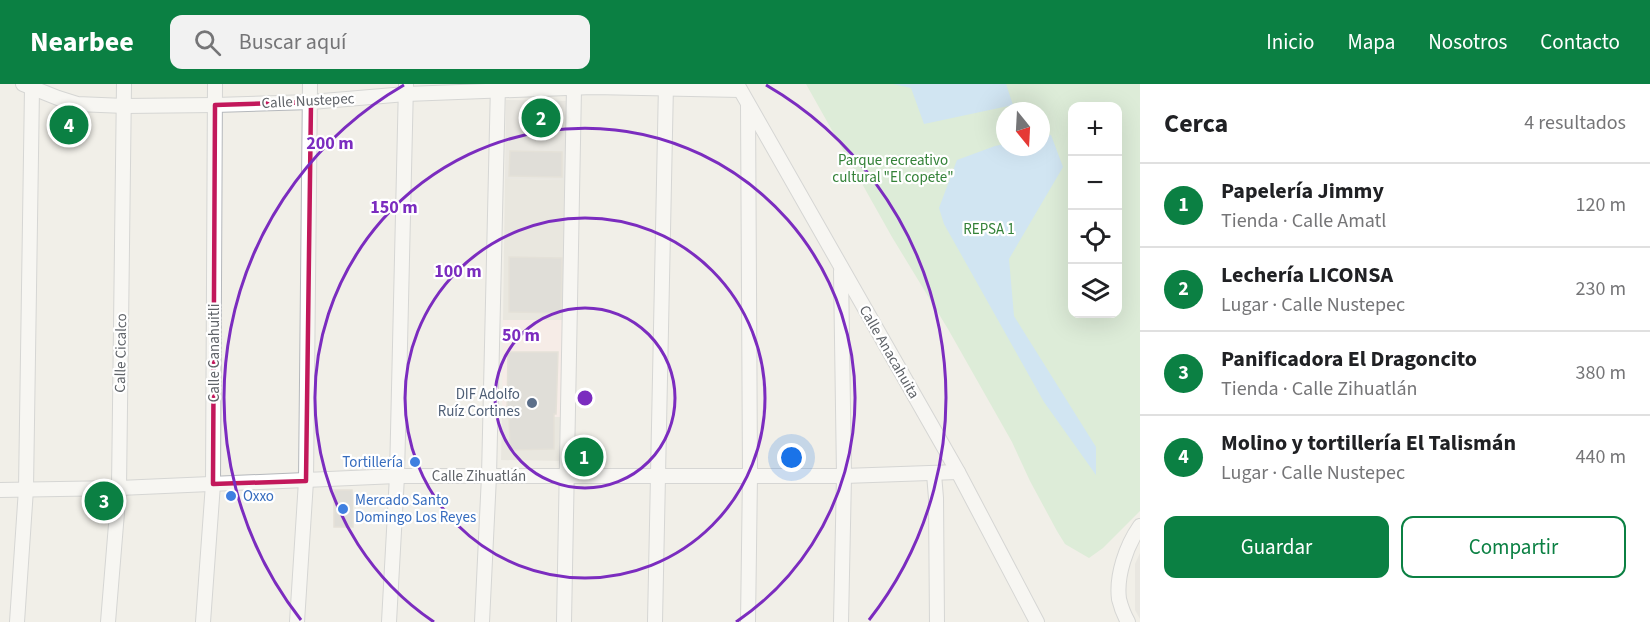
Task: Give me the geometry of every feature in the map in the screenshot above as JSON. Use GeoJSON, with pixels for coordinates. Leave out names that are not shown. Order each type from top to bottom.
{"type":"FeatureCollection","features":[{"type":"Feature","properties":{"kind":"street","name":"Calle Cicalco"},"geometry":{"type":"LineString","coordinates":[[108,622],[119,488],[124,84]]}},
{"type":"Feature","properties":{"kind":"street","name":"Calle Canahuitli"},"geometry":{"type":"LineString","coordinates":[[203,622],[213,484],[215,84]]}},
{"type":"Feature","properties":{"kind":"street"},"geometry":{"type":"LineString","coordinates":[[297,622],[306,481],[310,84]]}},
{"type":"Feature","properties":{"kind":"street","name":"Calle Nustepec"},"geometry":{"type":"LineString","coordinates":[[27,86],[77,104],[125,106],[311,102],[406,89],[593,86],[739,87]]}},
{"type":"Feature","properties":{"kind":"street"},"geometry":{"type":"LineString","coordinates":[[17,622],[26,489],[27,86]]}},
{"type":"Feature","properties":{"kind":"street"},"geometry":{"type":"LineString","coordinates":[[655,622],[666,86]]}},
{"type":"Feature","properties":{"kind":"street"},"geometry":{"type":"LineString","coordinates":[[482,622],[489,476],[498,87]]}},
{"type":"Feature","properties":{"kind":"street","name":"Calle Anacahuita"},"geometry":{"type":"LineString","coordinates":[[739,87],[958,472],[1033,619]]}},
{"type":"Feature","properties":{"kind":"street"},"geometry":{"type":"LineString","coordinates":[[564,622],[574,88]]}},
{"type":"Feature","properties":{"kind":"street"},"geometry":{"type":"LineString","coordinates":[[389,622],[397,476],[406,89]]}},
{"type":"Feature","properties":{"kind":"street"},"geometry":{"type":"LineString","coordinates":[[748,104],[750,475],[748,622]]}},
{"type":"Feature","properties":{"kind":"street"},"geometry":{"type":"LineString","coordinates":[[841,622],[844,476],[842,269]]}},
{"type":"Feature","properties":{"kind":"street","name":"Calle Zihuatlán"},"geometry":{"type":"LineString","coordinates":[[0,490],[119,488],[397,476],[844,476],[958,472]]}},
{"type":"Feature","properties":{"kind":"street"},"geometry":{"type":"LineString","coordinates":[[934,474],[937,622]]}},
{"type":"Feature","properties":{"kind":"street"},"geometry":{"type":"LineString","coordinates":[[1128,622],[1119,600],[1119,586],[1123,562],[1140,526]]}},
{"type":"Feature","properties":{"kind":"highlighted area"},"geometry":{"type":"Polygon","coordinates":[[[311,102],[306,481],[213,484],[215,105],[311,102]]]}},
{"type":"Feature","properties":{"kind":"shaded area"},"geometry":{"type":"Polygon","coordinates":[[[506,100],[568,101],[567,180],[505,179],[506,100]]]}},
{"type":"Feature","properties":{"kind":"shaded area"},"geometry":{"type":"Polygon","coordinates":[[[505,179],[567,180],[565,320],[503,320],[505,179]]]}},
{"type":"Feature","properties":{"kind":"shaded area"},"geometry":{"type":"Polygon","coordinates":[[[503,320],[565,320],[563,417],[502,416],[503,320]]]}},
{"type":"Feature","properties":{"kind":"shaded area"},"geometry":{"type":"Polygon","coordinates":[[[502,416],[563,417],[563,461],[501,460],[502,416]]]}},
{"type":"Feature","properties":{"kind":"shaded area"},"geometry":{"type":"Polygon","coordinates":[[[1140,553],[1140,619],[1135,610],[1135,564],[1140,553]]]}},
{"type":"Feature","properties":{"kind":"green space","name":"REPSA 1"},"geometry":{"type":"Polygon","coordinates":[[[806,84],[1140,84],[1140,511],[1103,548],[1089,558],[1065,544],[1030,481],[1012,442],[948,329],[892,237],[806,84]]]}},
{"type":"Feature","properties":{"kind":"water"},"geometry":{"type":"Polygon","coordinates":[[[893,84],[1006,84],[1012,102],[996,102],[996,109],[924,124],[911,88],[893,84]]]}},
{"type":"Feature","properties":{"kind":"water"},"geometry":{"type":"Polygon","coordinates":[[[1050,135],[1063,167],[1009,259],[1014,316],[1096,447],[1096,475],[1044,402],[944,224],[939,208],[957,160],[996,146],[996,156],[1050,156],[1050,135]]]}},
{"type":"Feature","properties":{"kind":"building"},"geometry":{"type":"Polygon","coordinates":[[[525,106],[557,106],[558,129],[525,130],[525,106]]]}},
{"type":"Feature","properties":{"kind":"building"},"geometry":{"type":"Polygon","coordinates":[[[58,111],[80,115],[81,136],[57,135],[58,111]]]}},
{"type":"Feature","properties":{"kind":"building"},"geometry":{"type":"Polygon","coordinates":[[[510,151],[562,152],[562,177],[509,176],[510,151]]]}},
{"type":"Feature","properties":{"kind":"building"},"geometry":{"type":"Polygon","coordinates":[[[509,257],[562,258],[561,313],[509,312],[509,257]]]}},
{"type":"Feature","properties":{"kind":"building"},"geometry":{"type":"Polygon","coordinates":[[[508,352],[558,352],[554,449],[510,450],[509,414],[507,414],[508,352]]]}},
{"type":"Feature","properties":{"kind":"building","name":"Mercado Santo Domingo Los Reyes"},"geometry":{"type":"Polygon","coordinates":[[[334,490],[352,490],[353,527],[334,527],[334,490]]]}},
{"type":"Feature","properties":{"kind":"place","name":"Lechería LICONSA"},"geometry":{"type":"Point","coordinates":[541,118]}},
{"type":"Feature","properties":{"kind":"place","name":"Molino y tortillería El Talismán"},"geometry":{"type":"Point","coordinates":[69,125]}},
{"type":"Feature","properties":{"kind":"place","name":"DIF Adolfo Ruíz Cortines"},"geometry":{"type":"Point","coordinates":[532,403]}},
{"type":"Feature","properties":{"kind":"place","name":"Papelería Jimmy"},"geometry":{"type":"Point","coordinates":[584,457]}},
{"type":"Feature","properties":{"kind":"place","name":"Tortillería"},"geometry":{"type":"Point","coordinates":[415,462]}},
{"type":"Feature","properties":{"kind":"place","name":"Oxxo"},"geometry":{"type":"Point","coordinates":[231,496]}},
{"type":"Feature","properties":{"kind":"place","name":"Panificadora El Dragoncito"},"geometry":{"type":"Point","coordinates":[104,501]}},
{"type":"Feature","properties":{"kind":"place","name":"Mercado Santo Domingo Los Reyes"},"geometry":{"type":"Point","coordinates":[343,509]}},
{"type":"Feature","properties":{"kind":"park label","name":"Parque recreativo cultural \"El copete\""},"geometry":{"type":"Point","coordinates":[893,168]}}]}
